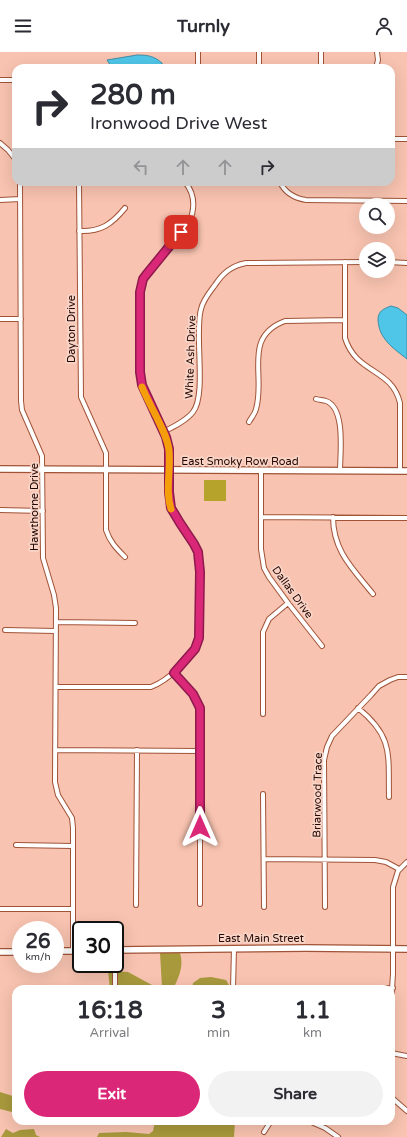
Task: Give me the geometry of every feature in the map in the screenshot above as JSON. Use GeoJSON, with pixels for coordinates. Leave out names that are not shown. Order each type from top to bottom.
{"type":"FeatureCollection","features":[{"type":"Feature","properties":{"kind":"street"},"geometry":{"type":"LineString","coordinates":[[198,52],[198,64]]}},
{"type":"Feature","properties":{"kind":"street"},"geometry":{"type":"LineString","coordinates":[[259,52],[259,64]]}},
{"type":"Feature","properties":{"kind":"street"},"geometry":{"type":"LineString","coordinates":[[321,52],[321,64]]}},
{"type":"Feature","properties":{"kind":"street"},"geometry":{"type":"LineString","coordinates":[[377,64],[378,52]]}},
{"type":"Feature","properties":{"kind":"street"},"geometry":{"type":"LineString","coordinates":[[0,80],[12,80]]}},
{"type":"Feature","properties":{"kind":"street"},"geometry":{"type":"LineString","coordinates":[[395,139],[407,139]]}},
{"type":"Feature","properties":{"kind":"street"},"geometry":{"type":"LineString","coordinates":[[0,143],[12,153]]}},
{"type":"Feature","properties":{"kind":"street","name":"Hawthorne Drive"},"geometry":{"type":"LineString","coordinates":[[20,186],[22,410],[41,452],[43,470],[43,558],[56,601],[56,789],[72,818],[73,921]]}},
{"type":"Feature","properties":{"kind":"street","name":"Dayton Drive"},"geometry":{"type":"LineString","coordinates":[[79,186],[81,396],[105,449],[106,530],[113,545],[125,557]]}},
{"type":"Feature","properties":{"kind":"street"},"geometry":{"type":"LineString","coordinates":[[56,687],[151,687],[165,680],[174,673],[195,649],[199,638],[199,559],[194,544],[171,508],[169,449],[163,432],[144,392],[140,379],[140,292],[143,279],[189,223],[193,211],[193,199],[188,186]]}},
{"type":"Feature","properties":{"kind":"street"},"geometry":{"type":"LineString","coordinates":[[282,186],[289,194],[301,199],[407,201]]}},
{"type":"Feature","properties":{"kind":"street"},"geometry":{"type":"LineString","coordinates":[[0,200],[20,199]]}},
{"type":"Feature","properties":{"kind":"street"},"geometry":{"type":"LineString","coordinates":[[79,231],[96,230],[103,227],[114,221],[125,208]]}},
{"type":"Feature","properties":{"kind":"street"},"geometry":{"type":"LineString","coordinates":[[345,262],[346,338],[354,357],[386,379],[395,390],[398,397],[400,403],[400,471]]}},
{"type":"Feature","properties":{"kind":"street","name":"White Ash Drive"},"geometry":{"type":"LineString","coordinates":[[163,432],[188,418],[194,412],[197,405],[199,393],[199,334],[201,308],[207,296],[225,273],[233,267],[246,263],[359,262]]}},
{"type":"Feature","properties":{"kind":"street"},"geometry":{"type":"LineString","coordinates":[[395,262],[407,263]]}},
{"type":"Feature","properties":{"kind":"street"},"geometry":{"type":"LineString","coordinates":[[0,319],[21,319]]}},
{"type":"Feature","properties":{"kind":"street"},"geometry":{"type":"LineString","coordinates":[[249,422],[258,402],[258,350],[269,331],[285,321],[345,320]]}},
{"type":"Feature","properties":{"kind":"street"},"geometry":{"type":"LineString","coordinates":[[316,400],[325,400],[329,403],[334,408],[338,417],[340,428],[340,471]]}},
{"type":"Feature","properties":{"kind":"street","name":"East Smoky Row Road"},"geometry":{"type":"LineString","coordinates":[[0,469],[407,471]]}},
{"type":"Feature","properties":{"kind":"street","name":"Dallas Drive"},"geometry":{"type":"LineString","coordinates":[[261,471],[261,549],[263,563],[269,577],[322,646]]}},
{"type":"Feature","properties":{"kind":"street"},"geometry":{"type":"LineString","coordinates":[[0,510],[43,511]]}},
{"type":"Feature","properties":{"kind":"street"},"geometry":{"type":"LineString","coordinates":[[261,517],[407,518]]}},
{"type":"Feature","properties":{"kind":"street"},"geometry":{"type":"LineString","coordinates":[[333,517],[334,534],[339,548],[373,594]]}},
{"type":"Feature","properties":{"kind":"street"},"geometry":{"type":"LineString","coordinates":[[263,714],[263,632],[269,619],[288,603]]}},
{"type":"Feature","properties":{"kind":"street"},"geometry":{"type":"LineString","coordinates":[[56,622],[135,622]]}},
{"type":"Feature","properties":{"kind":"street"},"geometry":{"type":"LineString","coordinates":[[4,630],[56,631]]}},
{"type":"Feature","properties":{"kind":"street"},"geometry":{"type":"LineString","coordinates":[[174,673],[193,694],[198,703],[200,715],[200,904]]}},
{"type":"Feature","properties":{"kind":"street","name":"Briarwood Trace"},"geometry":{"type":"LineString","coordinates":[[325,907],[326,753],[332,736],[385,682],[398,677],[407,677]]}},
{"type":"Feature","properties":{"kind":"street"},"geometry":{"type":"LineString","coordinates":[[358,708],[378,728],[386,744],[389,797]]}},
{"type":"Feature","properties":{"kind":"street"},"geometry":{"type":"LineString","coordinates":[[55,750],[200,751]]}},
{"type":"Feature","properties":{"kind":"street"},"geometry":{"type":"LineString","coordinates":[[136,905],[137,750]]}},
{"type":"Feature","properties":{"kind":"street"},"geometry":{"type":"LineString","coordinates":[[263,794],[264,907]]}},
{"type":"Feature","properties":{"kind":"street"},"geometry":{"type":"LineString","coordinates":[[16,845],[73,846]]}},
{"type":"Feature","properties":{"kind":"street"},"geometry":{"type":"LineString","coordinates":[[264,859],[375,860],[386,862],[399,869]]}},
{"type":"Feature","properties":{"kind":"street"},"geometry":{"type":"LineString","coordinates":[[393,985],[393,887],[399,869],[407,862]]}},
{"type":"Feature","properties":{"kind":"street"},"geometry":{"type":"LineString","coordinates":[[0,909],[73,909]]}},
{"type":"Feature","properties":{"kind":"street"},"geometry":{"type":"LineString","coordinates":[[234,948],[234,985]]}},
{"type":"Feature","properties":{"kind":"street","name":"East Main Street"},"geometry":{"type":"LineString","coordinates":[[124,950],[234,948],[407,949]]}},
{"type":"Feature","properties":{"kind":"street"},"geometry":{"type":"LineString","coordinates":[[0,952],[12,952]]}},
{"type":"Feature","properties":{"kind":"street"},"geometry":{"type":"LineString","coordinates":[[115,973],[115,985]]}},
{"type":"Feature","properties":{"kind":"street"},"geometry":{"type":"LineString","coordinates":[[395,1054],[407,1056]]}},
{"type":"Feature","properties":{"kind":"street"},"geometry":{"type":"LineString","coordinates":[[395,1100],[407,1111]]}},
{"type":"Feature","properties":{"kind":"street"},"geometry":{"type":"LineString","coordinates":[[264,1132],[268,1125]]}},
{"type":"Feature","properties":{"kind":"street"},"geometry":{"type":"LineString","coordinates":[[318,1125],[338,1137]]}},
{"type":"Feature","properties":{"kind":"shaded area"},"geometry":{"type":"Polygon","coordinates":[[[204,480],[226,480],[226,501],[204,501],[204,480]]]}},
{"type":"Feature","properties":{"kind":"shaded area"},"geometry":{"type":"Polygon","coordinates":[[[160,953],[180,953],[181,967],[175,985],[162,985],[160,953]]]}},
{"type":"Feature","properties":{"kind":"shaded area"},"geometry":{"type":"Polygon","coordinates":[[[128,972],[152,985],[110,985],[108,973],[128,972]]]}},
{"type":"Feature","properties":{"kind":"shaded area"},"geometry":{"type":"Polygon","coordinates":[[[211,977],[226,980],[229,985],[193,985],[193,983],[200,978],[211,977]]]}},
{"type":"Feature","properties":{"kind":"shaded area"},"geometry":{"type":"Polygon","coordinates":[[[0,1092],[12,1096],[12,1112],[0,1109],[0,1092]]]}},
{"type":"Feature","properties":{"kind":"shaded area"},"geometry":{"type":"Polygon","coordinates":[[[154,1125],[235,1125],[234,1137],[97,1137],[99,1133],[126,1132],[149,1134],[153,1131],[154,1125]]]}},
{"type":"Feature","properties":{"kind":"shaded area"},"geometry":{"type":"Polygon","coordinates":[[[6,1129],[13,1133],[20,1130],[34,1129],[36,1135],[40,1137],[1,1137],[6,1129]]]}},
{"type":"Feature","properties":{"kind":"water"},"geometry":{"type":"Polygon","coordinates":[[[137,55],[153,57],[162,64],[110,64],[107,60],[137,55]]]}},
{"type":"Feature","properties":{"kind":"water"},"geometry":{"type":"Polygon","coordinates":[[[391,306],[398,308],[407,315],[407,359],[384,338],[379,327],[378,317],[380,312],[391,306]]]}},
{"type":"Feature","properties":{"kind":"slow traffic"},"geometry":{"type":"LineString","coordinates":[[142,387],[166,437],[169,449],[169,492],[171,509]]}},
{"type":"Feature","properties":{"kind":"route"},"geometry":{"type":"LineString","coordinates":[[181,232],[146,275],[141,285],[140,379],[152,410],[166,437],[169,449],[169,492],[171,508],[194,544],[198,552],[199,559],[200,584],[198,643],[191,655],[174,673],[193,694],[200,708],[200,827]]}}]}
